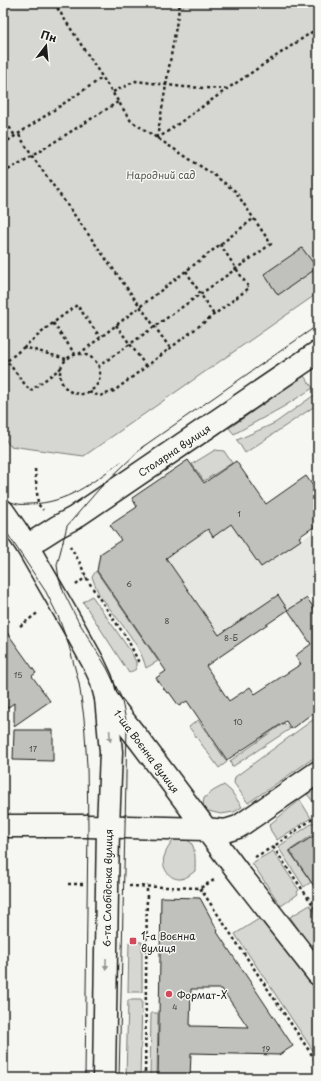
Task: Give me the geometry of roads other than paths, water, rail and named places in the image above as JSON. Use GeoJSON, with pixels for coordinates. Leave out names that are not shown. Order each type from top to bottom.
{"type":"FeatureCollection","features":[{"type":"Feature","properties":{"kind":"street","name":"Столярна вулиця"},"geometry":{"type":"LineString","coordinates":[[28,546],[74,518],[318,352]]}},
{"type":"Feature","properties":{"kind":"street","name":"1-ша Воєнна вулиця"},"geometry":{"type":"LineString","coordinates":[[3,510],[28,546],[93,662],[101,680],[106,698],[205,829],[318,974]]}},
{"type":"Feature","properties":{"kind":"street","name":"6-та Слобідська вулиця"},"geometry":{"type":"LineString","coordinates":[[104,1078],[108,827],[111,752],[106,698]]}},
{"type":"Feature","properties":{"kind":"street"},"geometry":{"type":"LineString","coordinates":[[3,826],[205,829],[225,831],[238,828],[318,772]]}},
{"type":"Feature","properties":{"kind":"tram line"},"geometry":{"type":"LineString","coordinates":[[141,448],[318,325]]}},
{"type":"Feature","properties":{"kind":"tram line"},"geometry":{"type":"LineString","coordinates":[[119,1078],[127,725],[121,697],[107,668],[77,619],[64,593],[59,579],[57,565],[67,526],[99,489],[145,445]]}},
{"type":"Feature","properties":{"kind":"tram line"},"geometry":{"type":"LineString","coordinates":[[3,499],[21,504],[44,503],[56,500],[68,496],[89,484],[121,462]]}},
{"type":"Feature","properties":{"kind":"tram line"},"geometry":{"type":"LineString","coordinates":[[3,527],[46,592],[58,616],[69,646],[79,683],[84,718],[87,766],[88,826],[85,1078]]}},
{"type":"Feature","properties":{"kind":"place","name":"1-а Воєнна вулиця"},"geometry":{"type":"Point","coordinates":[133,941]}},
{"type":"Feature","properties":{"kind":"place","name":"Формат-X"},"geometry":{"type":"Point","coordinates":[169,994]}},
{"type":"Feature","properties":{"kind":"park label","name":"Народний сад"},"geometry":{"type":"Point","coordinates":[161,174]}}]}
